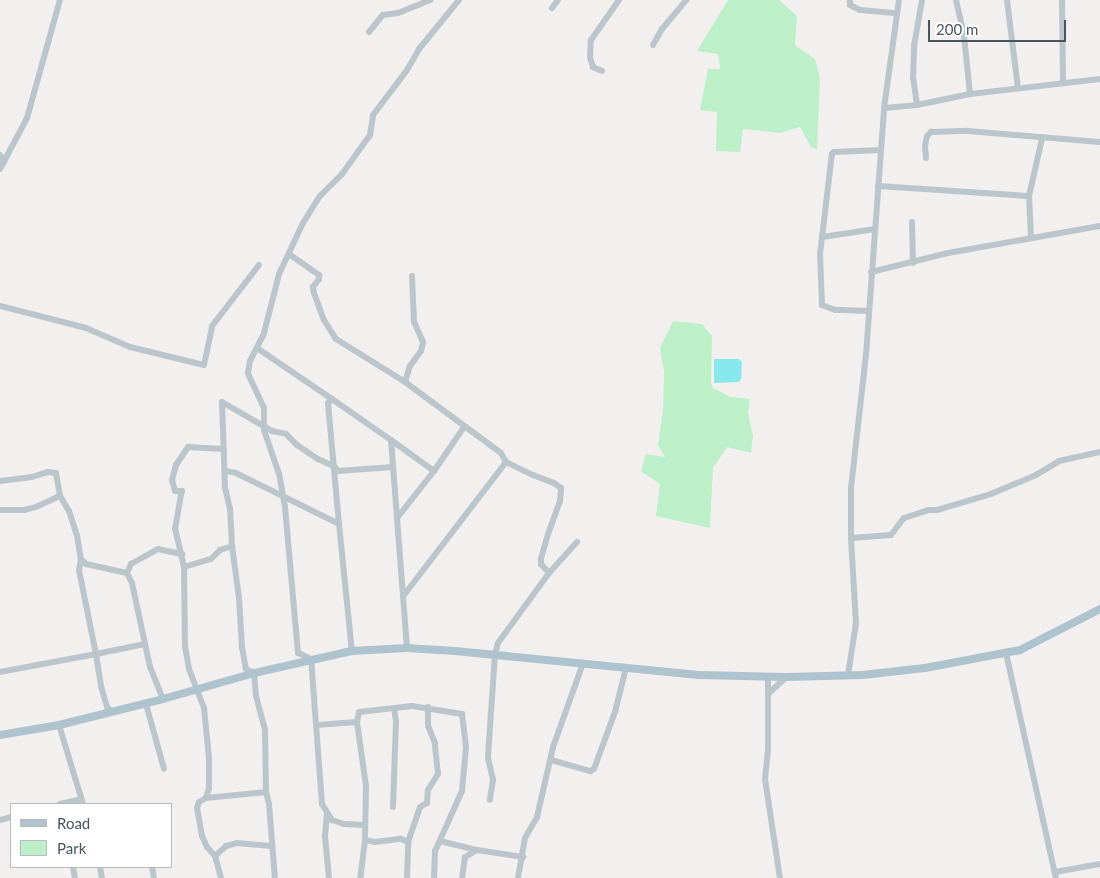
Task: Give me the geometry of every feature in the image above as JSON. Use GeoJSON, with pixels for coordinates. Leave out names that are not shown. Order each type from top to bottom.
{"type":"FeatureCollection","features":[{"type":"Feature","properties":{"kind":"main road"},"geometry":{"type":"LineString","coordinates":[[0,735],[59,725],[196,691],[254,673],[352,651],[407,648],[495,654],[699,675],[768,677],[848,676],[892,673],[1006,653],[1046,638],[1100,609]]}},
{"type":"Feature","properties":{"kind":"street"},"geometry":{"type":"LineString","coordinates":[[0,169],[27,118],[60,0]]}},
{"type":"Feature","properties":{"kind":"street"},"geometry":{"type":"LineString","coordinates":[[369,32],[383,15],[398,13],[431,0]]}},
{"type":"Feature","properties":{"kind":"street"},"geometry":{"type":"LineString","coordinates":[[364,825],[344,824],[332,820],[322,804],[319,782],[318,725],[310,659],[298,653],[283,496],[279,474],[267,444],[263,426],[264,408],[248,374],[250,361],[264,333],[279,274],[316,202],[342,174],[370,135],[373,115],[407,70],[419,49],[459,0]]}},
{"type":"Feature","properties":{"kind":"street"},"geometry":{"type":"LineString","coordinates":[[552,8],[558,0]]}},
{"type":"Feature","properties":{"kind":"street"},"geometry":{"type":"LineString","coordinates":[[602,71],[594,67],[590,57],[592,40],[619,0]]}},
{"type":"Feature","properties":{"kind":"street"},"geometry":{"type":"LineString","coordinates":[[653,45],[662,29],[686,0]]}},
{"type":"Feature","properties":{"kind":"street"},"geometry":{"type":"LineString","coordinates":[[850,0],[850,5],[860,10],[897,13]]}},
{"type":"Feature","properties":{"kind":"street"},"geometry":{"type":"LineString","coordinates":[[848,676],[856,624],[851,538],[851,488],[866,355],[884,108],[899,0]]}},
{"type":"Feature","properties":{"kind":"street"},"geometry":{"type":"LineString","coordinates":[[916,105],[913,78],[914,46],[922,0]]}},
{"type":"Feature","properties":{"kind":"street"},"geometry":{"type":"LineString","coordinates":[[956,0],[964,36],[970,94]]}},
{"type":"Feature","properties":{"kind":"street"},"geometry":{"type":"LineString","coordinates":[[1007,0],[1018,88]]}},
{"type":"Feature","properties":{"kind":"street"},"geometry":{"type":"LineString","coordinates":[[1062,0],[1063,82]]}},
{"type":"Feature","properties":{"kind":"street"},"geometry":{"type":"LineString","coordinates":[[884,108],[916,105],[970,94],[1100,79]]}},
{"type":"Feature","properties":{"kind":"street"},"geometry":{"type":"LineString","coordinates":[[926,158],[925,146],[927,136],[932,132],[968,131],[1042,139],[1100,142]]}},
{"type":"Feature","properties":{"kind":"street"},"geometry":{"type":"LineString","coordinates":[[1031,237],[1029,196],[1042,139]]}},
{"type":"Feature","properties":{"kind":"street"},"geometry":{"type":"LineString","coordinates":[[868,311],[835,310],[822,305],[822,237],[830,185],[832,154],[834,152],[881,150]]}},
{"type":"Feature","properties":{"kind":"street"},"geometry":{"type":"LineString","coordinates":[[0,155],[4,162]]}},
{"type":"Feature","properties":{"kind":"street"},"geometry":{"type":"LineString","coordinates":[[878,186],[1029,196]]}},
{"type":"Feature","properties":{"kind":"street"},"geometry":{"type":"LineString","coordinates":[[912,222],[913,262]]}},
{"type":"Feature","properties":{"kind":"street"},"geometry":{"type":"LineString","coordinates":[[871,272],[1031,237],[1100,226]]}},
{"type":"Feature","properties":{"kind":"street"},"geometry":{"type":"LineString","coordinates":[[822,237],[874,229]]}},
{"type":"Feature","properties":{"kind":"street"},"geometry":{"type":"LineString","coordinates":[[289,254],[318,275],[313,290],[324,320],[336,339],[406,382],[501,454],[506,462],[533,475],[554,482],[561,488],[560,501],[541,558],[541,564],[549,573]]}},
{"type":"Feature","properties":{"kind":"street"},"geometry":{"type":"LineString","coordinates":[[0,306],[57,319],[86,328],[130,347],[204,365],[212,326],[259,265]]}},
{"type":"Feature","properties":{"kind":"street"},"geometry":{"type":"LineString","coordinates":[[406,382],[410,366],[421,351],[423,342],[414,322],[412,276]]}},
{"type":"Feature","properties":{"kind":"street"},"geometry":{"type":"LineString","coordinates":[[257,348],[391,440],[434,472]]}},
{"type":"Feature","properties":{"kind":"street"},"geometry":{"type":"LineString","coordinates":[[332,399],[328,403],[352,651]]}},
{"type":"Feature","properties":{"kind":"street"},"geometry":{"type":"LineString","coordinates":[[274,878],[269,804],[266,792],[265,730],[256,696],[254,673],[246,669],[242,647],[239,598],[225,471],[222,402],[272,431],[286,434],[304,450],[334,466],[338,471],[393,467]]}},
{"type":"Feature","properties":{"kind":"street"},"geometry":{"type":"LineString","coordinates":[[397,518],[434,472],[464,427]]}},
{"type":"Feature","properties":{"kind":"street"},"geometry":{"type":"LineString","coordinates":[[391,440],[407,648]]}},
{"type":"Feature","properties":{"kind":"street"},"geometry":{"type":"LineString","coordinates":[[206,798],[209,788],[210,758],[204,708],[189,670],[184,634],[184,568],[175,522],[182,491],[175,491],[172,480],[176,465],[188,447],[224,448]]}},
{"type":"Feature","properties":{"kind":"street"},"geometry":{"type":"LineString","coordinates":[[851,538],[890,534],[904,518],[991,494],[1036,475],[1059,461],[1100,452]]}},
{"type":"Feature","properties":{"kind":"street"},"geometry":{"type":"LineString","coordinates":[[404,595],[506,462]]}},
{"type":"Feature","properties":{"kind":"street"},"geometry":{"type":"LineString","coordinates":[[225,471],[236,473],[340,524]]}},
{"type":"Feature","properties":{"kind":"street"},"geometry":{"type":"LineString","coordinates":[[0,481],[32,477],[47,472],[56,474],[60,496],[69,511],[82,560],[80,570],[101,686],[107,707],[112,712]]}},
{"type":"Feature","properties":{"kind":"street"},"geometry":{"type":"LineString","coordinates":[[0,510],[24,510],[36,507],[60,496]]}},
{"type":"Feature","properties":{"kind":"street"},"geometry":{"type":"LineString","coordinates":[[490,800],[493,780],[488,758],[495,654],[498,643],[549,573],[577,542]]}},
{"type":"Feature","properties":{"kind":"street"},"geometry":{"type":"LineString","coordinates":[[184,568],[211,559],[220,550],[232,546]]}},
{"type":"Feature","properties":{"kind":"street"},"geometry":{"type":"LineString","coordinates":[[163,699],[150,666],[128,573],[131,564],[158,549],[182,554]]}},
{"type":"Feature","properties":{"kind":"street"},"geometry":{"type":"LineString","coordinates":[[82,560],[86,564],[128,573]]}},
{"type":"Feature","properties":{"kind":"street"},"geometry":{"type":"LineString","coordinates":[[0,672],[145,644]]}},
{"type":"Feature","properties":{"kind":"street"},"geometry":{"type":"LineString","coordinates":[[1006,653],[1055,875],[1100,864]]}},
{"type":"Feature","properties":{"kind":"street"},"geometry":{"type":"LineString","coordinates":[[518,878],[525,838],[537,817],[553,747],[583,663]]}},
{"type":"Feature","properties":{"kind":"street"},"geometry":{"type":"LineString","coordinates":[[551,760],[590,771],[594,769],[615,712],[626,668]]}},
{"type":"Feature","properties":{"kind":"street"},"geometry":{"type":"LineString","coordinates":[[768,677],[768,750],[765,779],[780,878]]}},
{"type":"Feature","properties":{"kind":"street"},"geometry":{"type":"LineString","coordinates":[[768,694],[786,677]]}},
{"type":"Feature","properties":{"kind":"street"},"geometry":{"type":"LineString","coordinates":[[146,704],[164,770]]}},
{"type":"Feature","properties":{"kind":"street"},"geometry":{"type":"LineString","coordinates":[[360,878],[364,840],[366,786],[357,722],[359,712],[412,706],[428,707],[462,714],[466,747],[462,791],[435,851],[434,878]]}},
{"type":"Feature","properties":{"kind":"street"},"geometry":{"type":"LineString","coordinates":[[407,878],[408,842],[420,807],[426,803],[428,790],[438,774],[434,743],[428,726],[428,707]]}},
{"type":"Feature","properties":{"kind":"street"},"geometry":{"type":"LineString","coordinates":[[393,807],[396,721],[394,709]]}},
{"type":"Feature","properties":{"kind":"street"},"geometry":{"type":"LineString","coordinates":[[318,725],[357,722]]}},
{"type":"Feature","properties":{"kind":"street"},"geometry":{"type":"LineString","coordinates":[[59,725],[82,802]]}},
{"type":"Feature","properties":{"kind":"street"},"geometry":{"type":"LineString","coordinates":[[221,878],[215,856],[206,847],[200,827],[198,804],[206,798],[266,792]]}},
{"type":"Feature","properties":{"kind":"street"},"geometry":{"type":"LineString","coordinates":[[326,813],[325,837],[329,878]]}},
{"type":"Feature","properties":{"kind":"street"},"geometry":{"type":"LineString","coordinates":[[364,840],[375,842],[400,839],[408,842]]}},
{"type":"Feature","properties":{"kind":"street"},"geometry":{"type":"LineString","coordinates":[[440,840],[477,850],[523,857]]}},
{"type":"Feature","properties":{"kind":"street"},"geometry":{"type":"LineString","coordinates":[[215,856],[226,846],[237,842],[271,846]]}},
{"type":"Feature","properties":{"kind":"street"},"geometry":{"type":"LineString","coordinates":[[462,878],[465,857],[477,850]]}},
{"type":"Feature","properties":{"kind":"green space"},"geometry":{"type":"Polygon","coordinates":[[[728,0],[779,0],[797,16],[795,45],[815,59],[820,78],[817,149],[811,147],[800,127],[780,133],[743,129],[740,152],[716,151],[717,112],[700,110],[708,69],[720,69],[718,54],[697,51],[728,0]]]}},
{"type":"Feature","properties":{"kind":"green space"},"geometry":{"type":"Polygon","coordinates":[[[673,321],[702,324],[712,336],[711,383],[713,388],[730,397],[750,399],[748,412],[753,436],[751,453],[727,447],[713,468],[710,528],[656,516],[660,484],[641,471],[646,454],[665,457],[658,445],[663,410],[664,372],[660,348],[673,321]]]}},
{"type":"Feature","properties":{"kind":"water"},"geometry":{"type":"Polygon","coordinates":[[[714,359],[739,359],[742,362],[741,379],[739,382],[714,383],[714,359]]]}}]}
